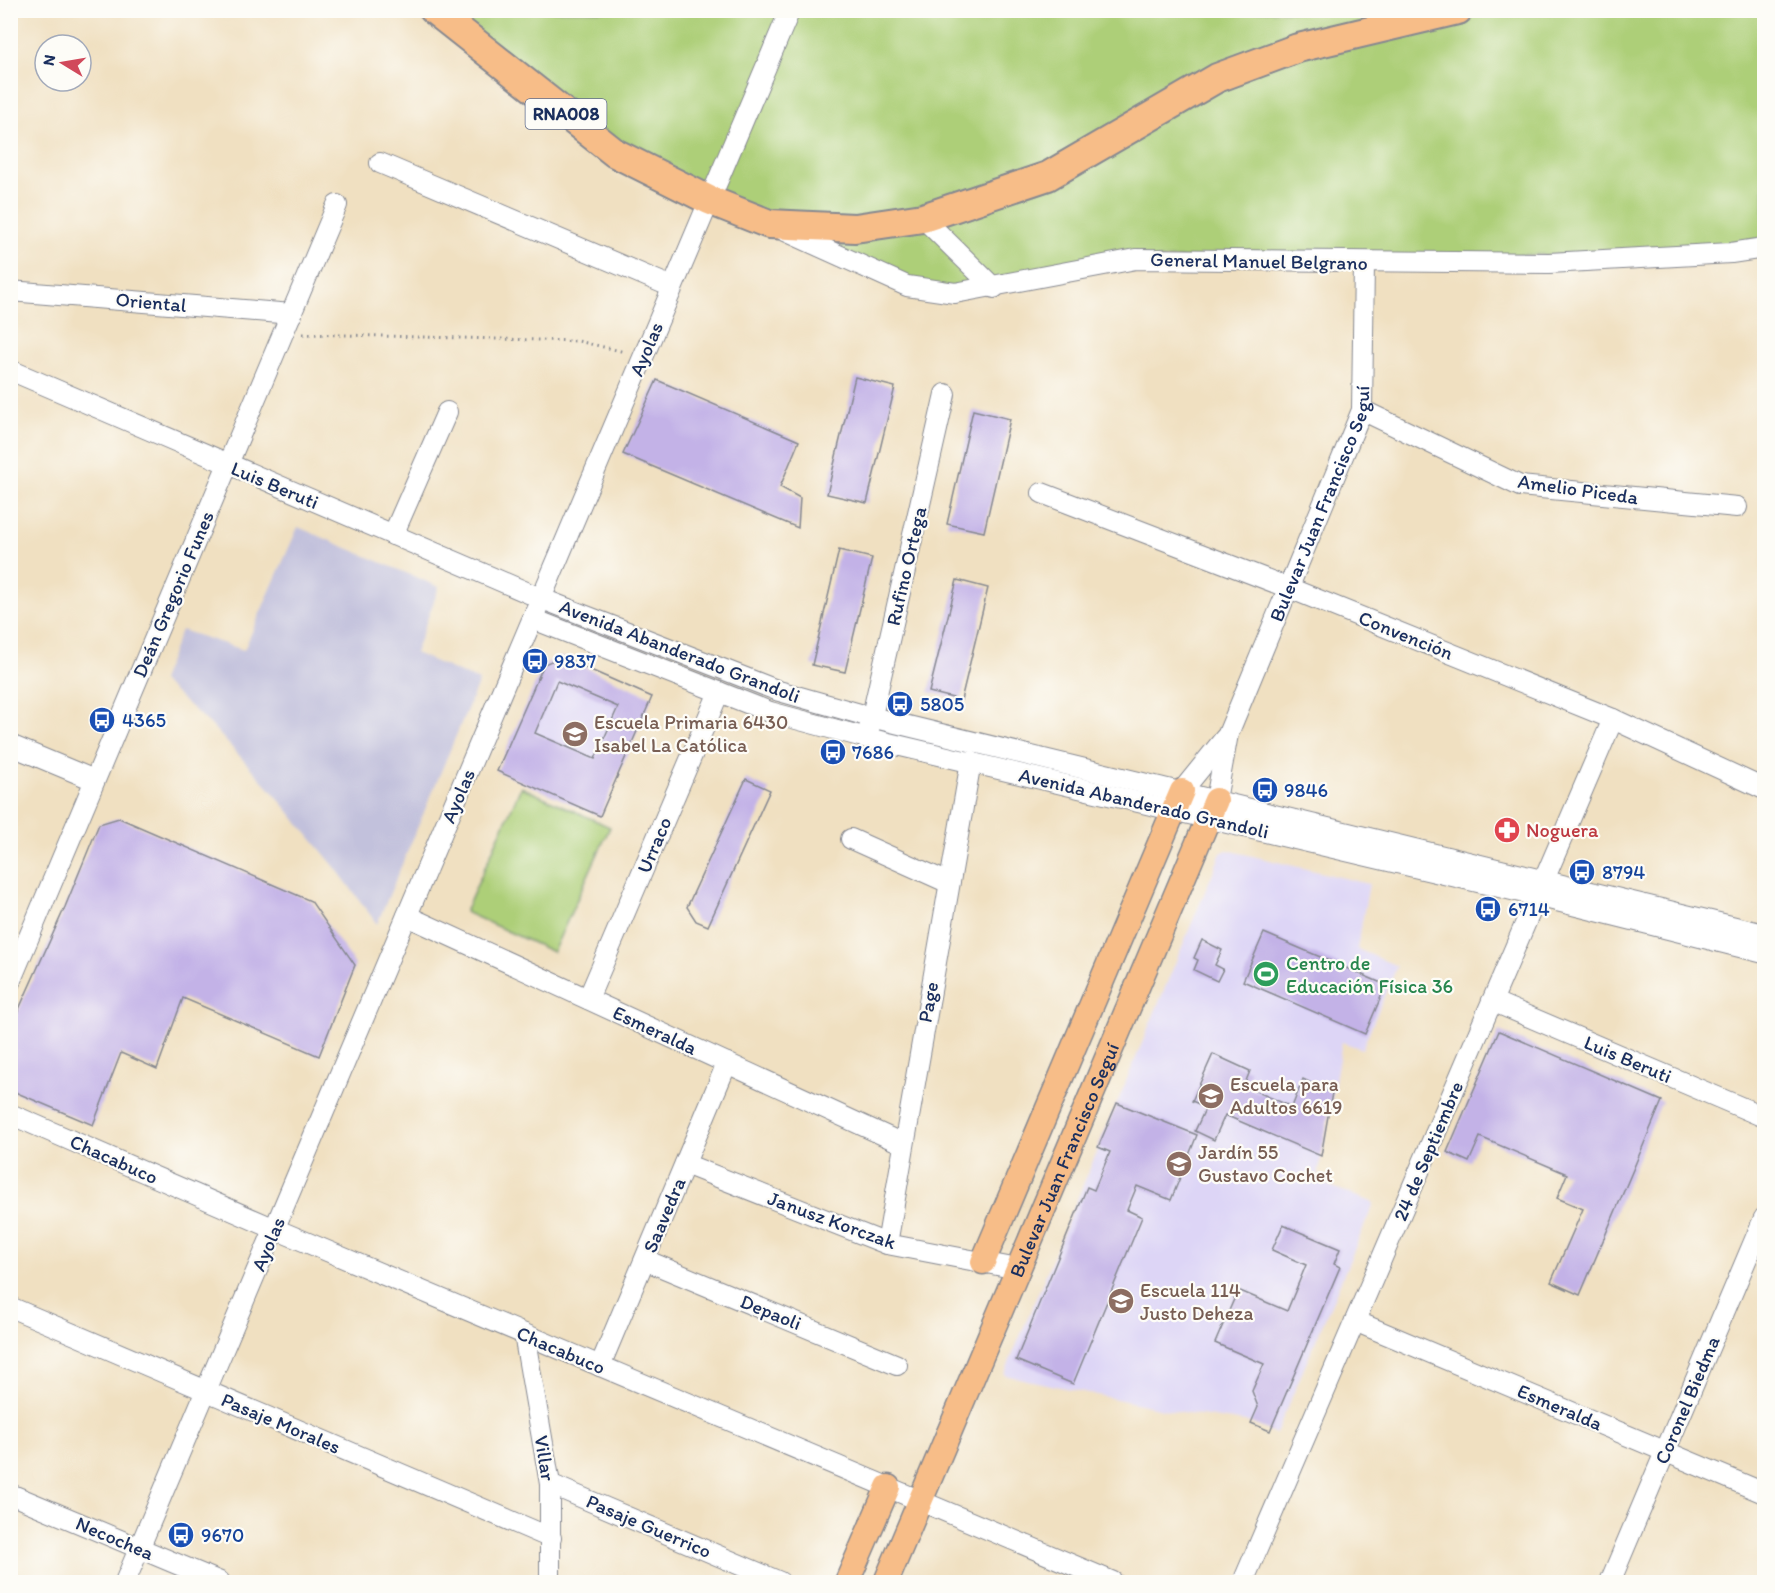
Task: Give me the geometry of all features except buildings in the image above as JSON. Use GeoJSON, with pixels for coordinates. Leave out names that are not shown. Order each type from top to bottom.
{"type":"FeatureCollection","features":[{"type":"Feature","properties":{"kind":"highway","name":"RNA008"},"geometry":{"type":"LineString","coordinates":[[434,10],[615,153],[709,200]]}},
{"type":"Feature","properties":{"kind":"highway"},"geometry":{"type":"LineString","coordinates":[[709,200],[769,224],[855,228],[923,218],[1048,176],[1217,78],[1298,48],[1458,10]]}},
{"type":"Feature","properties":{"kind":"main road","name":"Bulevar Juan Francisco Seguí"},"geometry":{"type":"LineString","coordinates":[[983,1262],[1178,801]]}},
{"type":"Feature","properties":{"kind":"main road","name":"Bulevar Juan Francisco Seguí"},"geometry":{"type":"LineString","coordinates":[[886,1582],[1212,809]]}},
{"type":"Feature","properties":{"kind":"main road"},"geometry":{"type":"LineString","coordinates":[[847,1582],[888,1487]]}},
{"type":"Feature","properties":{"kind":"street","name":"Ayolas"},"geometry":{"type":"LineString","coordinates":[[125,1582],[790,10]]}},
{"type":"Feature","properties":{"kind":"street"},"geometry":{"type":"LineString","coordinates":[[380,163],[672,287]]}},
{"type":"Feature","properties":{"kind":"street","name":"Deán Gregorio Funes"},"geometry":{"type":"LineString","coordinates":[[10,982],[337,206]]}},
{"type":"Feature","properties":{"kind":"street"},"geometry":{"type":"LineString","coordinates":[[923,218],[994,288]]}},
{"type":"Feature","properties":{"kind":"street","name":"General Manuel Belgrano"},"geometry":{"type":"LineString","coordinates":[[769,224],[907,286],[955,293],[994,288],[1136,260],[1549,263],[1731,253],[1764,248]]}},
{"type":"Feature","properties":{"kind":"street","name":"Bulevar Juan Francisco Seguí"},"geometry":{"type":"LineString","coordinates":[[1212,809],[1228,734],[1362,410],[1364,263]]}},
{"type":"Feature","properties":{"kind":"street","name":"Oriental"},"geometry":{"type":"LineString","coordinates":[[10,291],[292,314]]}},
{"type":"Feature","properties":{"kind":"street","name":"Luis Beruti"},"geometry":{"type":"LineString","coordinates":[[10,370],[540,598]]}},
{"type":"Feature","properties":{"kind":"street","name":"Rufino Ortega"},"geometry":{"type":"LineString","coordinates":[[867,738],[945,394]]}},
{"type":"Feature","properties":{"kind":"street","name":"Amelio Piceda"},"geometry":{"type":"LineString","coordinates":[[1362,410],[1520,486],[1737,507]]}},
{"type":"Feature","properties":{"kind":"street"},"geometry":{"type":"LineString","coordinates":[[393,535],[447,412]]}},
{"type":"Feature","properties":{"kind":"street","name":"Convención"},"geometry":{"type":"LineString","coordinates":[[1042,493],[1289,588],[1613,719],[1764,789]]}},
{"type":"Feature","properties":{"kind":"street","name":"Avenida Abanderado Grandoli"},"geometry":{"type":"LineString","coordinates":[[540,598],[779,692],[1178,801],[1540,889],[1764,953]]}},
{"type":"Feature","properties":{"kind":"street","name":"Avenida Abanderado Grandoli"},"geometry":{"type":"LineString","coordinates":[[533,620],[770,712],[867,738],[971,761],[1178,801]]}},
{"type":"Feature","properties":{"kind":"street","name":"Urraco"},"geometry":{"type":"LineString","coordinates":[[588,999],[719,692]]}},
{"type":"Feature","properties":{"kind":"street","name":"24 de Septiembre"},"geometry":{"type":"LineString","coordinates":[[1243,1582],[1613,719]]}},
{"type":"Feature","properties":{"kind":"street","name":"Bulevar Juan Francisco Seguí"},"geometry":{"type":"LineString","coordinates":[[1178,801],[1228,734]]}},
{"type":"Feature","properties":{"kind":"street"},"geometry":{"type":"LineString","coordinates":[[10,745],[94,780]]}},
{"type":"Feature","properties":{"kind":"street","name":"Page"},"geometry":{"type":"LineString","coordinates":[[887,1244],[971,761]]}},
{"type":"Feature","properties":{"kind":"street"},"geometry":{"type":"LineString","coordinates":[[851,839],[949,883]]}},
{"type":"Feature","properties":{"kind":"street","name":"Avenida Abanderado Grandoli"},"geometry":{"type":"LineString","coordinates":[[1540,889],[1764,934]]}},
{"type":"Feature","properties":{"kind":"street","name":"Esmeralda"},"geometry":{"type":"LineString","coordinates":[[407,916],[903,1144]]}},
{"type":"Feature","properties":{"kind":"street","name":"Luis Beruti"},"geometry":{"type":"LineString","coordinates":[[1492,1001],[1764,1117]]}},
{"type":"Feature","properties":{"kind":"street","name":"Saavedra"},"geometry":{"type":"LineString","coordinates":[[600,1366],[727,1063]]}},
{"type":"Feature","properties":{"kind":"street","name":"Chacabuco"},"geometry":{"type":"LineString","coordinates":[[10,1114],[275,1229],[1113,1582]]}},
{"type":"Feature","properties":{"kind":"street","name":"Janusz Korczak"},"geometry":{"type":"LineString","coordinates":[[685,1164],[887,1244],[1018,1269]]}},
{"type":"Feature","properties":{"kind":"street","name":"Coronel Biedma"},"geometry":{"type":"LineString","coordinates":[[1610,1582],[1764,1218]]}},
{"type":"Feature","properties":{"kind":"street","name":"Depaoli"},"geometry":{"type":"LineString","coordinates":[[645,1260],[897,1365]]}},
{"type":"Feature","properties":{"kind":"street","name":"Pasaje Morales"},"geometry":{"type":"LineString","coordinates":[[10,1307],[551,1538]]}},
{"type":"Feature","properties":{"kind":"street","name":"Esmeralda"},"geometry":{"type":"LineString","coordinates":[[1355,1321],[1764,1493]]}},
{"type":"Feature","properties":{"kind":"street","name":"Villar"},"geometry":{"type":"LineString","coordinates":[[524,1334],[550,1484],[550,1582]]}},
{"type":"Feature","properties":{"kind":"street","name":"Pasaje Guerrico"},"geometry":{"type":"LineString","coordinates":[[550,1484],[780,1582]]}},
{"type":"Feature","properties":{"kind":"street","name":"Necochea"},"geometry":{"type":"LineString","coordinates":[[10,1494],[220,1582]]}},
{"type":"Feature","properties":{"kind":"path"},"geometry":{"type":"LineString","coordinates":[[284,333],[578,341],[643,356]]}},
{"type":"Feature","properties":{"kind":"shaded area"},"geometry":{"type":"Polygon","coordinates":[[[298,527],[439,587],[415,653],[479,681],[377,924],[335,867],[271,790],[210,724],[161,681],[181,630],[244,650],[298,527]]]}},
{"type":"Feature","properties":{"kind":"shaded area","name":"Escuela Primaria 6430 Isabel La Católica"},"geometry":{"type":"Polygon","coordinates":[[[561,657],[652,697],[600,816],[497,771],[544,664],[561,657]]]}},
{"type":"Feature","properties":{"kind":"shaded area"},"geometry":{"type":"Polygon","coordinates":[[[1227,850],[1369,884],[1357,949],[1397,966],[1362,1049],[1342,1042],[1317,1181],[1374,1203],[1276,1434],[1251,1423],[1163,1409],[1004,1375],[1221,853],[1227,850]]]}},
{"type":"Feature","properties":{"kind":"green space"},"geometry":{"type":"Polygon","coordinates":[[[434,11],[1764,11],[1764,248],[1731,253],[1136,259],[994,288],[907,286],[615,153],[434,11]]]}},
{"type":"Feature","properties":{"kind":"green space"},"geometry":{"type":"Polygon","coordinates":[[[521,787],[610,827],[553,952],[465,912],[521,787]]]}},
{"type":"Feature","properties":{"kind":"place","name":"9837"},"geometry":{"type":"Point","coordinates":[535,661]}},
{"type":"Feature","properties":{"kind":"place","name":"5805"},"geometry":{"type":"Point","coordinates":[900,704]}},
{"type":"Feature","properties":{"kind":"place","name":"4365"},"geometry":{"type":"Point","coordinates":[102,720]}},
{"type":"Feature","properties":{"kind":"place","name":"Escuela Primaria 6430 Isabel La Católica"},"geometry":{"type":"Point","coordinates":[575,734]}},
{"type":"Feature","properties":{"kind":"place","name":"7686"},"geometry":{"type":"Point","coordinates":[833,752]}},
{"type":"Feature","properties":{"kind":"place","name":"9846"},"geometry":{"type":"Point","coordinates":[1265,790]}},
{"type":"Feature","properties":{"kind":"place","name":"Noguera"},"geometry":{"type":"Point","coordinates":[1507,830]}},
{"type":"Feature","properties":{"kind":"place","name":"8794"},"geometry":{"type":"Point","coordinates":[1582,872]}},
{"type":"Feature","properties":{"kind":"place","name":"6714"},"geometry":{"type":"Point","coordinates":[1488,909]}},
{"type":"Feature","properties":{"kind":"place","name":"Centro de Educación Física 36"},"geometry":{"type":"Point","coordinates":[1266,974]}},
{"type":"Feature","properties":{"kind":"place","name":"Escuela para Adultos 6619"},"geometry":{"type":"Point","coordinates":[1211,1096]}},
{"type":"Feature","properties":{"kind":"place","name":"Jardín 55 Gustavo Cochet"},"geometry":{"type":"Point","coordinates":[1179,1164]}},
{"type":"Feature","properties":{"kind":"place","name":"Escuela 114 Justo Deheza"},"geometry":{"type":"Point","coordinates":[1121,1301]}},
{"type":"Feature","properties":{"kind":"place","name":"9670"},"geometry":{"type":"Point","coordinates":[181,1535]}}]}
